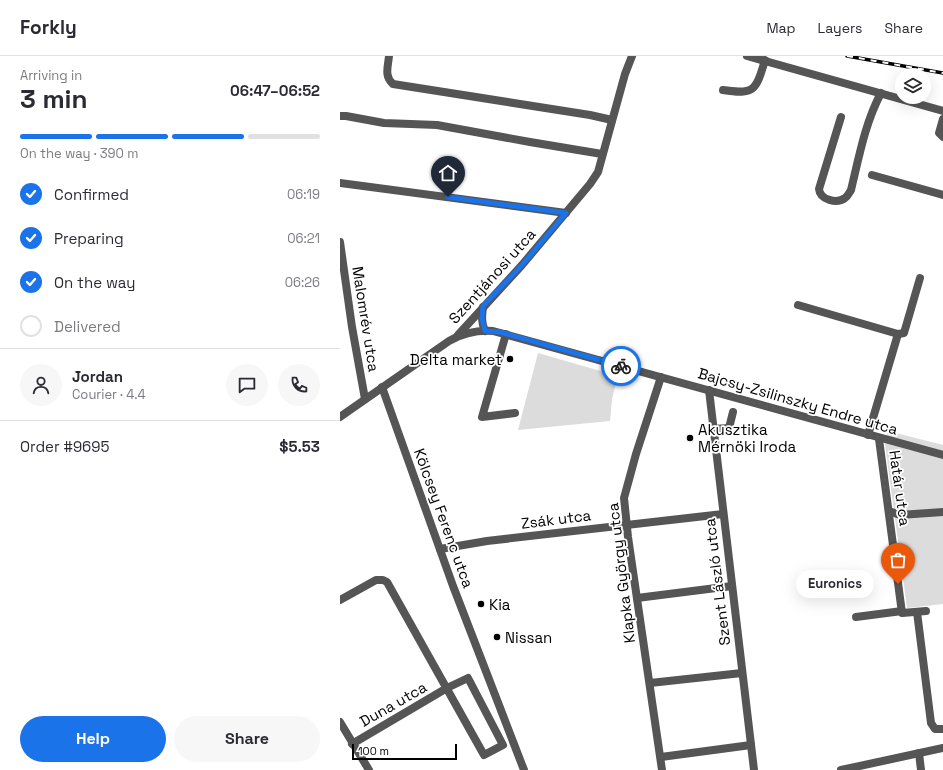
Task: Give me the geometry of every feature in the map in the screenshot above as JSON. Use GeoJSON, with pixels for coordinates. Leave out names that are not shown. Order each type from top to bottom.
{"type":"FeatureCollection","features":[{"type":"Feature","properties":{"kind":"street"},"geometry":{"type":"LineString","coordinates":[[390,56],[387,78],[393,84],[590,115],[612,120]]}},
{"type":"Feature","properties":{"kind":"street","name":"Szentjánosi utca"},"geometry":{"type":"LineString","coordinates":[[456,337],[522,265],[589,185],[598,172],[624,74],[632,56]]}},
{"type":"Feature","properties":{"kind":"street"},"geometry":{"type":"LineString","coordinates":[[747,56],[943,111]]}},
{"type":"Feature","properties":{"kind":"street"},"geometry":{"type":"LineString","coordinates":[[723,90],[745,92],[754,88],[758,82],[765,60]]}},
{"type":"Feature","properties":{"kind":"street"},"geometry":{"type":"LineString","coordinates":[[841,117],[819,189],[820,195],[825,199],[838,201],[846,198],[851,190],[873,108],[881,93]]}},
{"type":"Feature","properties":{"kind":"street"},"geometry":{"type":"LineString","coordinates":[[340,116],[384,123],[437,125],[602,154]]}},
{"type":"Feature","properties":{"kind":"street"},"geometry":{"type":"LineString","coordinates":[[943,119],[939,133],[943,137]]}},
{"type":"Feature","properties":{"kind":"street"},"geometry":{"type":"LineString","coordinates":[[872,175],[943,195]]}},
{"type":"Feature","properties":{"kind":"street"},"geometry":{"type":"LineString","coordinates":[[340,183],[566,213]]}},
{"type":"Feature","properties":{"kind":"street","name":"Malomrév utca"},"geometry":{"type":"LineString","coordinates":[[340,242],[352,327],[365,399]]}},
{"type":"Feature","properties":{"kind":"street"},"geometry":{"type":"LineString","coordinates":[[798,305],[898,334],[904,332],[920,278]]}},
{"type":"Feature","properties":{"kind":"street"},"geometry":{"type":"LineString","coordinates":[[483,306],[482,318],[485,331]]}},
{"type":"Feature","properties":{"kind":"street","name":"Bajcsy-Zsilinszky Endre utca"},"geometry":{"type":"LineString","coordinates":[[340,416],[456,337],[476,331],[485,331],[506,334],[943,455]]}},
{"type":"Feature","properties":{"kind":"street"},"geometry":{"type":"LineString","coordinates":[[506,334],[482,417],[515,413]]}},
{"type":"Feature","properties":{"kind":"street"},"geometry":{"type":"LineString","coordinates":[[868,435],[898,334]]}},
{"type":"Feature","properties":{"kind":"street","name":"Klapka György utca"},"geometry":{"type":"LineString","coordinates":[[661,377],[636,454],[624,498],[626,525],[636,598],[662,770]]}},
{"type":"Feature","properties":{"kind":"street","name":"Kölcsey Ferenc utca"},"geometry":{"type":"LineString","coordinates":[[382,387],[521,769]]}},
{"type":"Feature","properties":{"kind":"street","name":"Szent László utca"},"geometry":{"type":"LineString","coordinates":[[709,390],[754,770]]}},
{"type":"Feature","properties":{"kind":"street"},"geometry":{"type":"LineString","coordinates":[[713,429],[729,428],[733,412]]}},
{"type":"Feature","properties":{"kind":"street","name":"Határ utca"},"geometry":{"type":"LineString","coordinates":[[879,438],[902,612]]}},
{"type":"Feature","properties":{"kind":"street"},"geometry":{"type":"LineString","coordinates":[[889,511],[900,515],[943,512]]}},
{"type":"Feature","properties":{"kind":"street","name":"Zsák utca"},"geometry":{"type":"LineString","coordinates":[[440,549],[486,541],[723,514]]}},
{"type":"Feature","properties":{"kind":"street"},"geometry":{"type":"LineString","coordinates":[[340,600],[376,580],[383,580],[387,582],[484,756],[503,745],[468,678],[447,688]]}},
{"type":"Feature","properties":{"kind":"street"},"geometry":{"type":"LineString","coordinates":[[636,598],[732,586]]}},
{"type":"Feature","properties":{"kind":"street"},"geometry":{"type":"LineString","coordinates":[[856,616],[902,612],[922,612],[932,723],[935,729],[943,729]]}},
{"type":"Feature","properties":{"kind":"street"},"geometry":{"type":"LineString","coordinates":[[650,683],[742,672]]}},
{"type":"Feature","properties":{"kind":"street","name":"Duna utca"},"geometry":{"type":"LineString","coordinates":[[352,744],[447,688]]}},
{"type":"Feature","properties":{"kind":"street","name":"Duna utca"},"geometry":{"type":"LineString","coordinates":[[340,722],[369,770]]}},
{"type":"Feature","properties":{"kind":"street"},"geometry":{"type":"LineString","coordinates":[[661,757],[751,745]]}},
{"type":"Feature","properties":{"kind":"street"},"geometry":{"type":"LineString","coordinates":[[841,770],[943,748]]}},
{"type":"Feature","properties":{"kind":"street"},"geometry":{"type":"LineString","coordinates":[[919,753],[921,770]]}},
{"type":"Feature","properties":{"kind":"shaded area"},"geometry":{"type":"Polygon","coordinates":[[[538,353],[618,376],[612,399],[610,421],[518,430],[538,353]]]}},
{"type":"Feature","properties":{"kind":"shaded area"},"geometry":{"type":"Polygon","coordinates":[[[888,431],[943,445],[943,604],[907,608],[885,444],[888,431]]]}},
{"type":"Feature","properties":{"kind":"railway"},"geometry":{"type":"LineString","coordinates":[[847,56],[943,73]]}},
{"type":"Feature","properties":{"kind":"way so far"},"geometry":{"type":"LineString","coordinates":[[621,366],[879,438],[898,584]]}},
{"type":"Feature","properties":{"kind":"place","name":"Delta market"},"geometry":{"type":"Point","coordinates":[510,359]}},
{"type":"Feature","properties":{"kind":"place","name":"Akusztika Mérnöki Iroda"},"geometry":{"type":"Point","coordinates":[690,438]}},
{"type":"Feature","properties":{"kind":"place","name":"Euronics"},"geometry":{"type":"Point","coordinates":[898,584]}},
{"type":"Feature","properties":{"kind":"place","name":"Kia"},"geometry":{"type":"Point","coordinates":[481,604]}},
{"type":"Feature","properties":{"kind":"place","name":"Nissan"},"geometry":{"type":"Point","coordinates":[497,637]}},
{"type":"Feature","properties":{"kind":"route"},"geometry":{"type":"LineString","coordinates":[[448,197],[566,213],[522,265],[483,306],[482,324],[485,331],[500,332],[621,366]]}}]}
